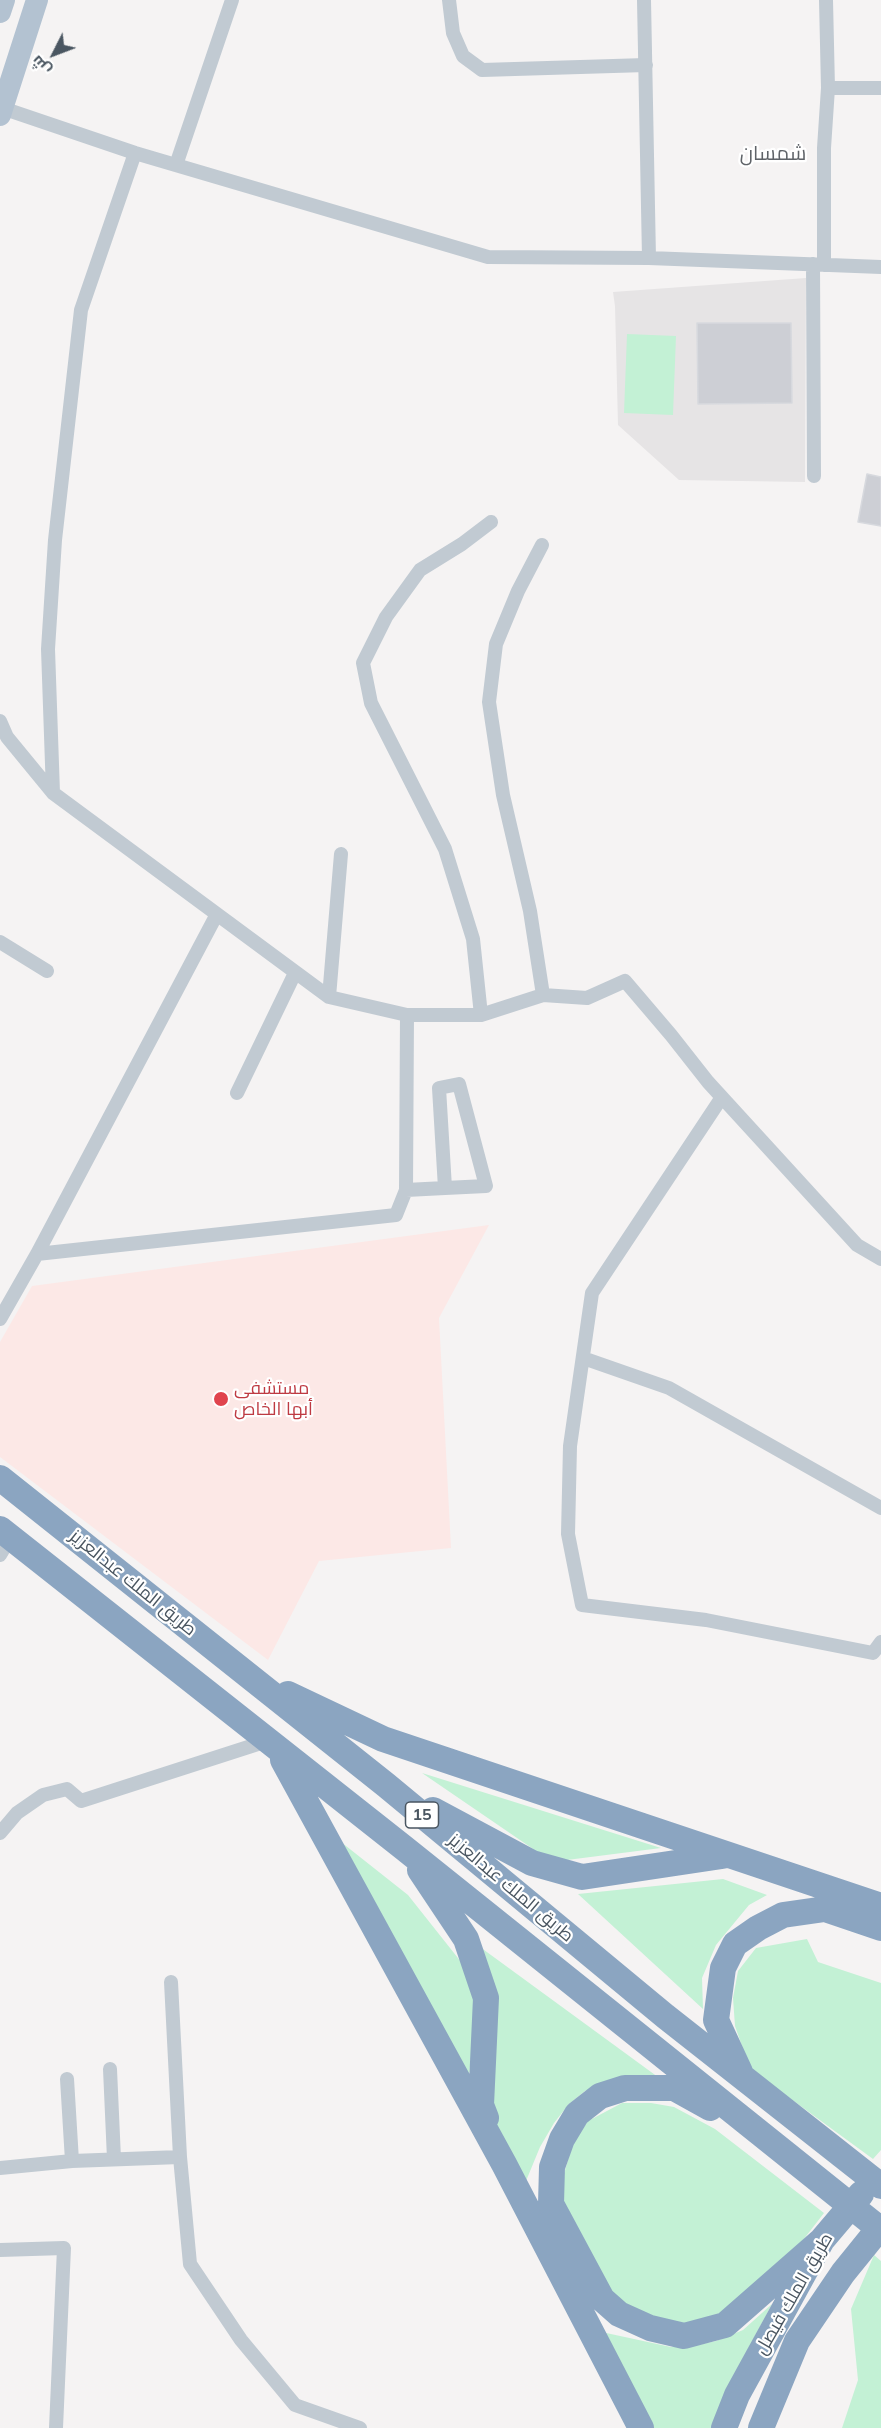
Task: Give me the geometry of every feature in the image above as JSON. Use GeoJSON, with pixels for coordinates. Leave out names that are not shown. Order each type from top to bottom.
{"type":"FeatureCollection","features":[{"type":"Feature","properties":{"kind":"highway","name":"طريق الملك عبدالعزيز"},"geometry":{"type":"LineString","coordinates":[[0,1478],[386,1785],[665,2016],[881,2186]]}},
{"type":"Feature","properties":{"kind":"highway","name":"طريق الملك عبدالعزيز"},"geometry":{"type":"LineString","coordinates":[[3,1541],[404,1848],[881,2228]]}},
{"type":"Feature","properties":{"kind":"highway"},"geometry":{"type":"LineString","coordinates":[[249,1676],[383,1739],[881,1906]]}},
{"type":"Feature","properties":{"kind":"highway"},"geometry":{"type":"LineString","coordinates":[[271,1744],[297,1783],[504,2164],[641,2428]]}},
{"type":"Feature","properties":{"kind":"highway"},"geometry":{"type":"LineString","coordinates":[[386,1785],[532,1863],[582,1877],[728,1855]]}},
{"type":"Feature","properties":{"kind":"highway"},"geometry":{"type":"LineString","coordinates":[[404,1848],[466,1939],[486,1998],[481,2105],[504,2164]]}},
{"type":"Feature","properties":{"kind":"highway"},"geometry":{"type":"LineString","coordinates":[[742,2075],[716,2020],[723,1968],[735,1944],[758,1928],[783,1915],[825,1910],[881,1928]]}},
{"type":"Feature","properties":{"kind":"highway"},"geometry":{"type":"LineString","coordinates":[[761,2134],[674,2088],[625,2088],[600,2096],[577,2114],[562,2139],[552,2167],[551,2204],[603,2299],[619,2314],[650,2328],[684,2336],[725,2325],[822,2240]]}},
{"type":"Feature","properties":{"kind":"highway","name":"طريق الملك فيصل"},"geometry":{"type":"LineString","coordinates":[[724,2428],[737,2395],[822,2240],[881,2171]]}},
{"type":"Feature","properties":{"kind":"highway"},"geometry":{"type":"LineString","coordinates":[[761,2428],[797,2341],[843,2273],[881,2228]]}},
{"type":"Feature","properties":{"kind":"highway"},"geometry":{"type":"LineString","coordinates":[[775,2398],[775,2428]]}},
{"type":"Feature","properties":{"kind":"main road"},"geometry":{"type":"LineString","coordinates":[[0,12],[4,0]]}},
{"type":"Feature","properties":{"kind":"main road"},"geometry":{"type":"LineString","coordinates":[[1,111],[37,0]]}},
{"type":"Feature","properties":{"kind":"street"},"geometry":{"type":"LineString","coordinates":[[176,165],[231,0]]}},
{"type":"Feature","properties":{"kind":"street"},"geometry":{"type":"LineString","coordinates":[[449,0],[453,33],[463,56],[482,70],[645,65]]}},
{"type":"Feature","properties":{"kind":"street"},"geometry":{"type":"LineString","coordinates":[[644,0],[649,258]]}},
{"type":"Feature","properties":{"kind":"street"},"geometry":{"type":"LineString","coordinates":[[814,476],[818,264],[828,88],[826,0]]}},
{"type":"Feature","properties":{"kind":"street"},"geometry":{"type":"LineString","coordinates":[[828,88],[881,88]]}},
{"type":"Feature","properties":{"kind":"street"},"geometry":{"type":"LineString","coordinates":[[1,111],[488,257],[649,258],[881,267]]}},
{"type":"Feature","properties":{"kind":"street"},"geometry":{"type":"LineString","coordinates":[[53,793],[50,627],[55,540],[81,310],[135,153]]}},
{"type":"Feature","properties":{"kind":"street"},"geometry":{"type":"LineString","coordinates":[[482,1015],[473,939],[445,849],[371,703],[363,663],[386,617],[420,570],[462,544],[491,522]]}},
{"type":"Feature","properties":{"kind":"street"},"geometry":{"type":"LineString","coordinates":[[542,545],[518,591],[496,644],[489,702],[503,795],[530,910],[543,995]]}},
{"type":"Feature","properties":{"kind":"street"},"geometry":{"type":"LineString","coordinates":[[0,721],[8,737],[53,793],[329,997],[407,1015],[482,1015],[543,995],[587,998],[625,981],[723,1097],[857,1245],[881,1259]]}},
{"type":"Feature","properties":{"kind":"street"},"geometry":{"type":"LineString","coordinates":[[329,997],[341,854]]}},
{"type":"Feature","properties":{"kind":"street"},"geometry":{"type":"LineString","coordinates":[[0,1319],[37,1254],[217,914]]}},
{"type":"Feature","properties":{"kind":"street"},"geometry":{"type":"LineString","coordinates":[[0,942],[47,971]]}},
{"type":"Feature","properties":{"kind":"street"},"geometry":{"type":"LineString","coordinates":[[237,1093],[295,973]]}},
{"type":"Feature","properties":{"kind":"street"},"geometry":{"type":"LineString","coordinates":[[37,1254],[396,1215],[406,1190],[407,1015]]}},
{"type":"Feature","properties":{"kind":"street"},"geometry":{"type":"LineString","coordinates":[[406,1190],[486,1186],[459,1084],[439,1088],[445,1188]]}},
{"type":"Feature","properties":{"kind":"street"},"geometry":{"type":"LineString","coordinates":[[723,1097],[592,1293],[570,1446],[568,1534],[582,1605],[706,1620],[873,1653],[881,1642]]}},
{"type":"Feature","properties":{"kind":"street"},"geometry":{"type":"LineString","coordinates":[[583,1358],[669,1388],[881,1508]]}},
{"type":"Feature","properties":{"kind":"street"},"geometry":{"type":"LineString","coordinates":[[0,1833],[17,1813],[44,1795],[67,1789],[81,1801],[271,1744]]}},
{"type":"Feature","properties":{"kind":"street"},"geometry":{"type":"LineString","coordinates":[[171,1982],[180,2157],[190,2264],[241,2340],[295,2405],[360,2428]]}},
{"type":"Feature","properties":{"kind":"street"},"geometry":{"type":"LineString","coordinates":[[110,2069],[114,2159]]}},
{"type":"Feature","properties":{"kind":"street"},"geometry":{"type":"LineString","coordinates":[[67,2079],[72,2161]]}},
{"type":"Feature","properties":{"kind":"street"},"geometry":{"type":"LineString","coordinates":[[0,2168],[72,2161],[180,2157]]}},
{"type":"Feature","properties":{"kind":"street"},"geometry":{"type":"LineString","coordinates":[[0,2250],[64,2248],[56,2428]]}},
{"type":"Feature","properties":{"kind":"shaded area"},"geometry":{"type":"Polygon","coordinates":[[[806,278],[805,482],[679,480],[618,425],[613,292],[806,278]]]}},
{"type":"Feature","properties":{"kind":"shaded area","name":"مستشفى أبها الخاص"},"geometry":{"type":"Polygon","coordinates":[[[489,1225],[439,1318],[451,1548],[319,1561],[268,1660],[0,1457],[0,1342],[32,1286],[489,1225]]]}},
{"type":"Feature","properties":{"kind":"green space"},"geometry":{"type":"Polygon","coordinates":[[[627,334],[676,336],[673,415],[624,413],[627,334]]]}},
{"type":"Feature","properties":{"kind":"green space"},"geometry":{"type":"Polygon","coordinates":[[[422,1773],[661,1848],[567,1860],[539,1853],[422,1773]]]}},
{"type":"Feature","properties":{"kind":"green space"},"geometry":{"type":"Polygon","coordinates":[[[341,1842],[408,1895],[473,1977],[478,1998],[468,2084],[341,1842]]]}},
{"type":"Feature","properties":{"kind":"green space"},"geometry":{"type":"Polygon","coordinates":[[[723,1879],[767,1895],[749,1905],[716,1945],[702,1978],[703,2009],[578,1894],[723,1879]]]}},
{"type":"Feature","properties":{"kind":"green space"},"geometry":{"type":"Polygon","coordinates":[[[807,1939],[818,1962],[881,1983],[881,2150],[873,2159],[750,2069],[735,2026],[733,1998],[738,1971],[756,1948],[807,1939]]]}},
{"type":"Feature","properties":{"kind":"green space"},"geometry":{"type":"Polygon","coordinates":[[[480,1947],[662,2080],[606,2083],[585,2091],[569,2104],[554,2123],[540,2147],[526,2181],[490,2115],[480,1947]]]}},
{"type":"Feature","properties":{"kind":"green space"},"geometry":{"type":"Polygon","coordinates":[[[622,2103],[651,2103],[674,2107],[715,2129],[824,2213],[776,2275],[740,2303],[702,2324],[677,2330],[635,2316],[602,2289],[556,2200],[574,2140],[588,2121],[622,2103]]]}},
{"type":"Feature","properties":{"kind":"green space"},"geometry":{"type":"Polygon","coordinates":[[[874,2255],[881,2261],[881,2428],[842,2428],[858,2380],[851,2309],[874,2255]]]}},
{"type":"Feature","properties":{"kind":"green space"},"geometry":{"type":"Polygon","coordinates":[[[772,2304],[732,2379],[712,2428],[648,2428],[597,2331],[671,2347],[693,2346],[716,2341],[743,2330],[772,2304]]]}},
{"type":"Feature","properties":{"kind":"building"},"geometry":{"type":"Polygon","coordinates":[[[697,323],[791,323],[792,403],[698,404],[697,323]]]}},
{"type":"Feature","properties":{"kind":"building"},"geometry":{"type":"Polygon","coordinates":[[[867,474],[881,477],[881,526],[858,522],[867,474]]]}},
{"type":"Feature","properties":{"kind":"place","name":"مستشفى أبها الخاص"},"geometry":{"type":"Point","coordinates":[221,1399]}},
{"type":"Feature","properties":{"kind":"district","name":"شمسان"},"geometry":{"type":"Point","coordinates":[773,154]}}]}
